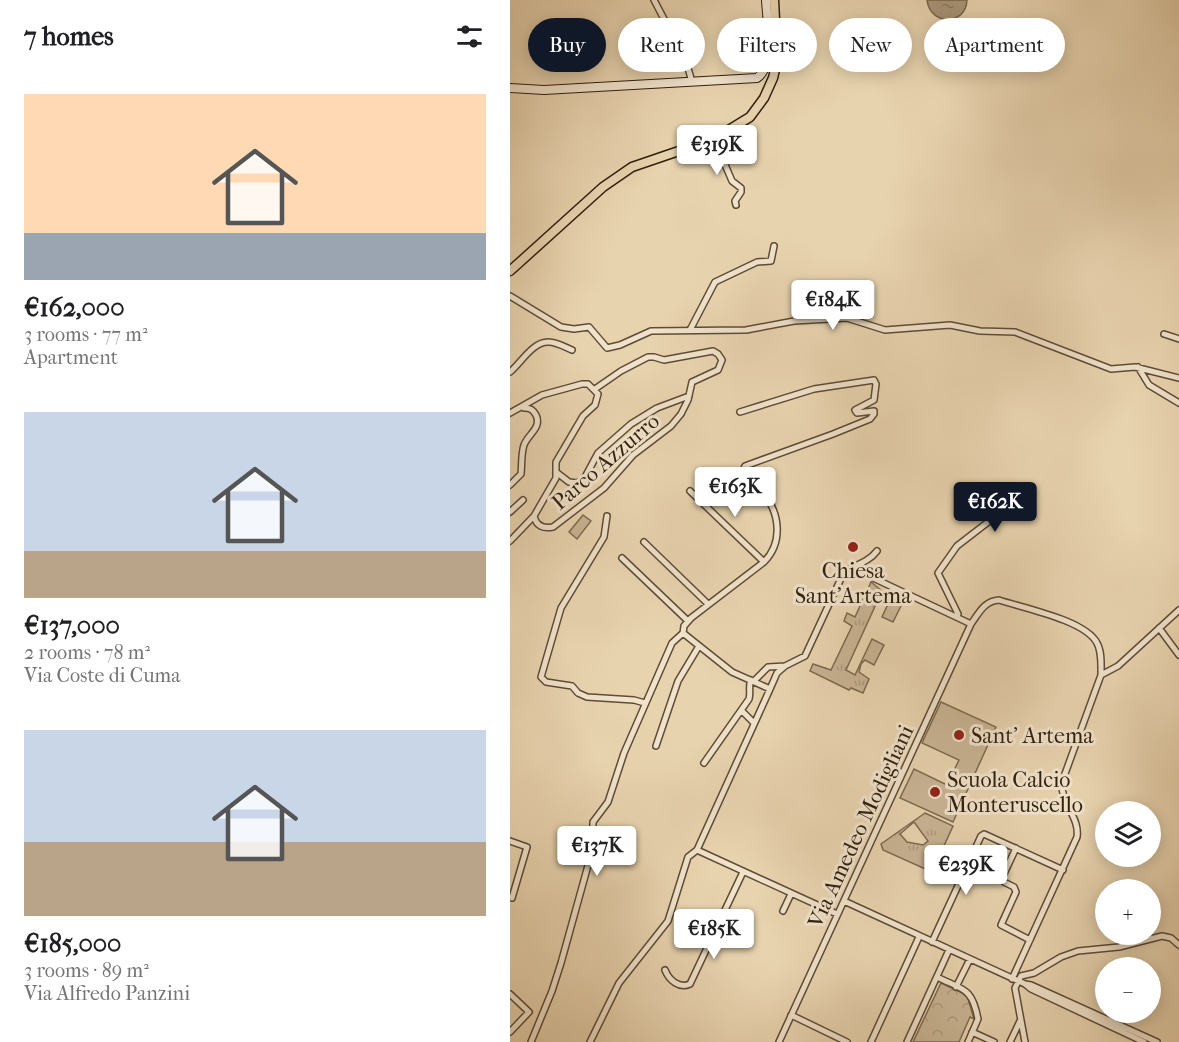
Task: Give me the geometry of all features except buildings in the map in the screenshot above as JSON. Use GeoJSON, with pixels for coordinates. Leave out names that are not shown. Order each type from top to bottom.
{"type":"FeatureCollection","features":[{"type":"Feature","properties":{"kind":"main road"},"geometry":{"type":"LineString","coordinates":[[510,271],[603,187],[632,167],[714,138],[750,117],[764,98],[773,78],[777,61],[774,0]]}},
{"type":"Feature","properties":{"kind":"street"},"geometry":{"type":"LineString","coordinates":[[654,0],[686,61],[692,82]]}},
{"type":"Feature","properties":{"kind":"street"},"geometry":{"type":"LineString","coordinates":[[510,88],[544,90],[758,78],[765,71],[768,50],[766,0]]}},
{"type":"Feature","properties":{"kind":"street"},"geometry":{"type":"LineString","coordinates":[[714,138],[732,181],[741,188],[735,201],[736,205]]}},
{"type":"Feature","properties":{"kind":"street"},"geometry":{"type":"LineString","coordinates":[[690,330],[715,282],[757,261],[771,261],[774,246]]}},
{"type":"Feature","properties":{"kind":"street"},"geometry":{"type":"LineString","coordinates":[[510,296],[561,327],[573,329],[589,327],[607,348],[620,345],[651,331],[746,330],[794,321],[847,318],[885,330],[950,325],[980,331],[1015,332],[1111,369],[1138,367],[1179,378]]}},
{"type":"Feature","properties":{"kind":"street"},"geometry":{"type":"LineString","coordinates":[[1164,334],[1179,339]]}},
{"type":"Feature","properties":{"kind":"street"},"geometry":{"type":"LineString","coordinates":[[510,372],[542,343],[550,341],[572,350]]}},
{"type":"Feature","properties":{"kind":"street","name":"Parco Azzurro"},"geometry":{"type":"LineString","coordinates":[[510,542],[534,516],[556,478],[556,462],[583,416],[595,405],[598,394],[595,389],[615,374],[648,357],[664,360],[713,351],[722,360],[718,370],[692,382],[681,414],[671,426],[633,455],[604,488],[553,527],[540,526],[534,516]]}},
{"type":"Feature","properties":{"kind":"street"},"geometry":{"type":"LineString","coordinates":[[1138,367],[1149,385],[1179,403]]}},
{"type":"Feature","properties":{"kind":"street"},"geometry":{"type":"LineString","coordinates":[[531,1042],[552,991],[592,851],[593,822],[608,802],[621,761],[672,643],[683,633],[688,621],[764,562],[771,555],[775,546],[776,514],[764,493],[746,474],[745,466],[870,419],[874,411],[857,414],[855,410],[874,400],[876,384],[874,380],[814,389],[740,412]]}},
{"type":"Feature","properties":{"kind":"street"},"geometry":{"type":"LineString","coordinates":[[510,413],[523,408],[542,395],[582,384],[588,384],[595,389]]}},
{"type":"Feature","properties":{"kind":"street","name":"Parco Azzurro"},"geometry":{"type":"LineString","coordinates":[[556,472],[568,482],[577,483],[584,479],[598,453],[631,424],[657,408],[689,396]]}},
{"type":"Feature","properties":{"kind":"street","name":"Parco Azzurro"},"geometry":{"type":"LineString","coordinates":[[510,484],[520,474],[523,447],[537,426],[538,419],[533,411],[523,408]]}},
{"type":"Feature","properties":{"kind":"street"},"geometry":{"type":"LineString","coordinates":[[690,491],[764,562]]}},
{"type":"Feature","properties":{"kind":"street"},"geometry":{"type":"LineString","coordinates":[[957,617],[954,604],[938,573],[957,546],[992,519],[1008,495]]}},
{"type":"Feature","properties":{"kind":"street","name":"Parco Azzurro"},"geometry":{"type":"LineString","coordinates":[[510,512],[523,500]]}},
{"type":"Feature","properties":{"kind":"street"},"geometry":{"type":"LineString","coordinates":[[607,516],[604,537],[561,608],[541,677],[546,682],[572,686],[578,693],[587,697],[634,700],[645,703]]}},
{"type":"Feature","properties":{"kind":"street"},"geometry":{"type":"LineString","coordinates":[[644,542],[708,604]]}},
{"type":"Feature","properties":{"kind":"street"},"geometry":{"type":"LineString","coordinates":[[854,569],[877,551]]}},
{"type":"Feature","properties":{"kind":"street"},"geometry":{"type":"LineString","coordinates":[[622,558],[688,621]]}},
{"type":"Feature","properties":{"kind":"street"},"geometry":{"type":"LineString","coordinates":[[590,1042],[619,983],[668,921],[688,856],[697,850],[777,673],[785,666],[805,656],[844,573],[848,569],[854,569],[972,624]]}},
{"type":"Feature","properties":{"kind":"street","name":"Via Amedeo Modigliani"},"geometry":{"type":"LineString","coordinates":[[779,1042],[972,624],[981,610],[990,601],[999,600],[1080,627],[1097,643],[1101,659],[1101,675]]}},
{"type":"Feature","properties":{"kind":"street"},"geometry":{"type":"LineString","coordinates":[[1025,1042],[1015,980],[1030,940],[1078,834],[1076,823],[1062,793],[1062,782],[1101,675],[1118,666],[1179,610]]}},
{"type":"Feature","properties":{"kind":"street"},"geometry":{"type":"LineString","coordinates":[[1159,628],[1179,655]]}},
{"type":"Feature","properties":{"kind":"street"},"geometry":{"type":"LineString","coordinates":[[683,633],[732,672],[752,680],[769,691]]}},
{"type":"Feature","properties":{"kind":"street"},"geometry":{"type":"LineString","coordinates":[[656,746],[678,681],[699,646]]}},
{"type":"Feature","properties":{"kind":"street"},"geometry":{"type":"LineString","coordinates":[[704,763],[749,699],[748,685],[752,680],[772,665],[785,666]]}},
{"type":"Feature","properties":{"kind":"street"},"geometry":{"type":"LineString","coordinates":[[772,665],[776,668],[777,673]]}},
{"type":"Feature","properties":{"kind":"street"},"geometry":{"type":"LineString","coordinates":[[742,711],[754,723]]}},
{"type":"Feature","properties":{"kind":"street"},"geometry":{"type":"LineString","coordinates":[[932,942],[981,836],[987,834],[1063,870]]}},
{"type":"Feature","properties":{"kind":"street"},"geometry":{"type":"LineString","coordinates":[[510,841],[527,847],[512,898]]}},
{"type":"Feature","properties":{"kind":"street"},"geometry":{"type":"LineString","coordinates":[[1016,848],[1002,878],[1004,882],[1014,887],[1016,892],[1001,925],[1030,940]]}},
{"type":"Feature","properties":{"kind":"street"},"geometry":{"type":"LineString","coordinates":[[697,850],[837,914]]}},
{"type":"Feature","properties":{"kind":"street"},"geometry":{"type":"LineString","coordinates":[[665,970],[668,978],[680,986],[690,984],[743,872]]}},
{"type":"Feature","properties":{"kind":"street"},"geometry":{"type":"LineString","coordinates":[[783,911],[791,894]]}},
{"type":"Feature","properties":{"kind":"street"},"geometry":{"type":"LineString","coordinates":[[844,901],[1157,1042]]}},
{"type":"Feature","properties":{"kind":"street"},"geometry":{"type":"LineString","coordinates":[[1015,980],[1069,954],[1119,947],[1154,937],[1167,936],[1179,945]]}},
{"type":"Feature","properties":{"kind":"street"},"geometry":{"type":"LineString","coordinates":[[871,1042],[920,937]]}},
{"type":"Feature","properties":{"kind":"street"},"geometry":{"type":"LineString","coordinates":[[907,1042],[949,950]]}},
{"type":"Feature","properties":{"kind":"street"},"geometry":{"type":"LineString","coordinates":[[956,987],[970,959]]}},
{"type":"Feature","properties":{"kind":"street"},"geometry":{"type":"LineString","coordinates":[[1028,984],[1034,972]]}},
{"type":"Feature","properties":{"kind":"street"},"geometry":{"type":"LineString","coordinates":[[936,977],[972,996],[978,1019],[968,1042]]}},
{"type":"Feature","properties":{"kind":"street"},"geometry":{"type":"LineString","coordinates":[[1028,984],[1031,989],[1144,1042]]}},
{"type":"Feature","properties":{"kind":"street"},"geometry":{"type":"LineString","coordinates":[[510,994],[529,1012],[510,1032]]}},
{"type":"Feature","properties":{"kind":"street"},"geometry":{"type":"LineString","coordinates":[[791,1015],[847,1042]]}},
{"type":"Feature","properties":{"kind":"street"},"geometry":{"type":"LineString","coordinates":[[1010,1042],[1021,1020]]}},
{"type":"Feature","properties":{"kind":"street"},"geometry":{"type":"LineString","coordinates":[[972,1032],[994,1042]]}},
{"type":"Feature","properties":{"kind":"green space"},"geometry":{"type":"Polygon","coordinates":[[[583,515],[591,521],[577,539],[569,532],[583,515]]]}},
{"type":"Feature","properties":{"kind":"green space"},"geometry":{"type":"Polygon","coordinates":[[[871,582],[882,591],[846,670],[855,675],[872,639],[884,645],[874,665],[865,660],[861,664],[859,672],[869,679],[863,693],[851,688],[849,690],[810,671],[813,664],[831,670],[852,626],[844,621],[847,613],[855,617],[871,582]]]}},
{"type":"Feature","properties":{"kind":"green space"},"geometry":{"type":"Polygon","coordinates":[[[894,591],[907,597],[893,622],[882,617],[894,591]]]}},
{"type":"Feature","properties":{"kind":"green space"},"geometry":{"type":"Polygon","coordinates":[[[941,702],[996,727],[953,822],[900,798],[914,769],[947,785],[959,760],[922,743],[941,702]]]}},
{"type":"Feature","properties":{"kind":"green space"},"geometry":{"type":"Polygon","coordinates":[[[925,813],[953,826],[932,872],[883,850],[881,844],[925,813]],[[914,822],[900,834],[907,842],[923,845],[928,841],[914,822]]]}},
{"type":"Feature","properties":{"kind":"green space"},"geometry":{"type":"Polygon","coordinates":[[[941,983],[967,995],[974,1019],[970,1017],[959,1042],[913,1042],[941,983]]]}},
{"type":"Feature","properties":{"kind":"water"},"geometry":{"type":"Polygon","coordinates":[[[927,0],[967,0],[961,15],[955,18],[941,18],[934,15],[927,0]]]}},
{"type":"Feature","properties":{"kind":"place","name":"Chiesa Sant'Artema"},"geometry":{"type":"Point","coordinates":[853,547]}},
{"type":"Feature","properties":{"kind":"place","name":"Sant' Artema"},"geometry":{"type":"Point","coordinates":[959,735]}},
{"type":"Feature","properties":{"kind":"place","name":"Scuola Calcio Monteruscello"},"geometry":{"type":"Point","coordinates":[935,792]}}]}
